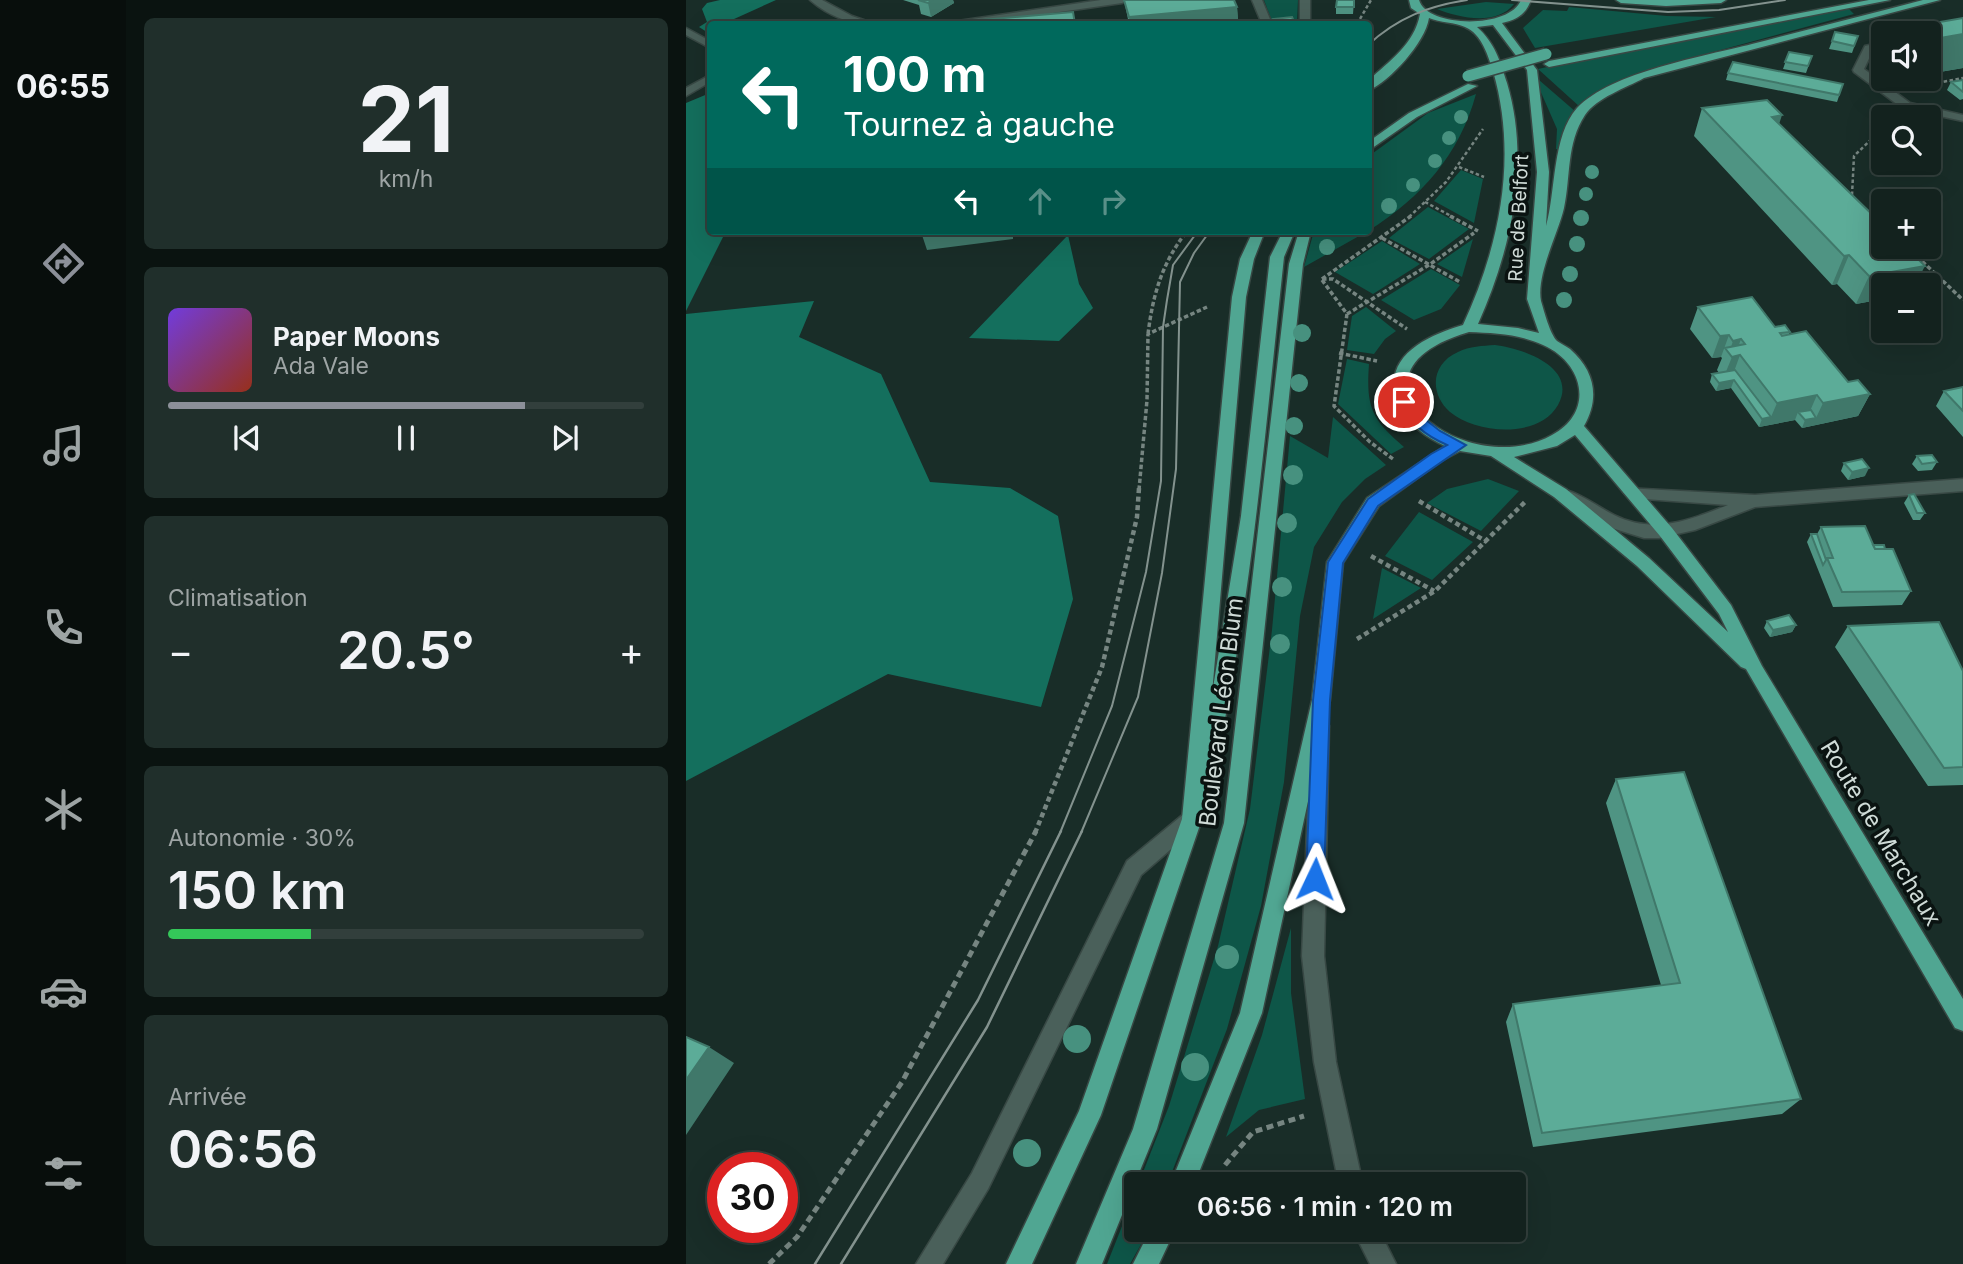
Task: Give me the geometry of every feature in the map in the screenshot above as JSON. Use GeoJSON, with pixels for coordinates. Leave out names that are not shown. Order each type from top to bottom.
{"type":"FeatureCollection","features":[{"type":"Feature","properties":{"kind":"main road"},"geometry":{"type":"LineString","coordinates":[[1414,0],[1415,6],[1425,13],[1451,22],[1468,24],[1496,22],[1520,13],[1526,0]]}},
{"type":"Feature","properties":{"kind":"main road"},"geometry":{"type":"LineString","coordinates":[[1621,0],[1666,3],[1721,0]]}},
{"type":"Feature","properties":{"kind":"main road"},"geometry":{"type":"LineString","coordinates":[[1372,131],[1427,94],[1470,81],[1547,59],[1829,0]]}},
{"type":"Feature","properties":{"kind":"main road"},"geometry":{"type":"LineString","coordinates":[[1547,59],[1885,0]]}},
{"type":"Feature","properties":{"kind":"main road"},"geometry":{"type":"LineString","coordinates":[[1537,274],[1558,205],[1561,166],[1572,132],[1581,111],[1595,100],[1640,76],[1936,0]]}},
{"type":"Feature","properties":{"kind":"main road"},"geometry":{"type":"LineString","coordinates":[[1372,84],[1401,58],[1423,32],[1425,13]]}},
{"type":"Feature","properties":{"kind":"main road","name":"Rue de Belfort"},"geometry":{"type":"LineString","coordinates":[[1496,22],[1532,70],[1543,172],[1534,299],[1549,342]]}},
{"type":"Feature","properties":{"kind":"main road","name":"Rue de Belfort"},"geometry":{"type":"LineString","coordinates":[[1468,24],[1488,44],[1507,94],[1512,130],[1509,187],[1501,232],[1485,292],[1469,328]]}},
{"type":"Feature","properties":{"kind":"main road"},"geometry":{"type":"LineString","coordinates":[[1372,145],[1413,115],[1470,81]]}},
{"type":"Feature","properties":{"kind":"main road"},"geometry":{"type":"LineString","coordinates":[[1019,1264],[1089,1115],[1192,819],[1239,297],[1247,259],[1257,235]]}},
{"type":"Feature","properties":{"kind":"main road","name":"Boulevard Léon Blum"},"geometry":{"type":"LineString","coordinates":[[1192,819],[1219,716],[1244,546],[1277,257],[1287,235]]}},
{"type":"Feature","properties":{"kind":"main road","name":"Boulevard Léon Blum"},"geometry":{"type":"LineString","coordinates":[[1089,1264],[1145,1129],[1234,823],[1296,264],[1304,235]]}},
{"type":"Feature","properties":{"kind":"main road"},"geometry":{"type":"LineString","coordinates":[[1469,328],[1497,328],[1524,333],[1549,342],[1568,356],[1581,372],[1588,390],[1586,408],[1576,426],[1555,440],[1527,450],[1496,452],[1460,445],[1435,434],[1416,419],[1404,402],[1400,384],[1404,366],[1426,343],[1446,334],[1469,328]]}},
{"type":"Feature","properties":{"kind":"main road","name":"Route de Marchaux"},"geometry":{"type":"LineString","coordinates":[[1576,426],[1666,532],[1726,610],[1756,671],[1963,1020]]}},
{"type":"Feature","properties":{"kind":"main road"},"geometry":{"type":"LineString","coordinates":[[1187,1172],[1251,1013],[1321,700],[1335,562],[1373,502],[1436,457],[1460,445]]}},
{"type":"Feature","properties":{"kind":"main road","name":"Route de Marchaux"},"geometry":{"type":"LineString","coordinates":[[1496,452],[1560,492],[1643,562],[1756,671]]}},
{"type":"Feature","properties":{"kind":"main road"},"geometry":{"type":"LineString","coordinates":[[1146,1264],[1157,1242]]}},
{"type":"Feature","properties":{"kind":"street"},"geometry":{"type":"LineString","coordinates":[[815,0],[859,21]]}},
{"type":"Feature","properties":{"kind":"street"},"geometry":{"type":"LineString","coordinates":[[978,21],[1122,0]]}},
{"type":"Feature","properties":{"kind":"street"},"geometry":{"type":"LineString","coordinates":[[1257,0],[1266,21]]}},
{"type":"Feature","properties":{"kind":"street"},"geometry":{"type":"LineString","coordinates":[[1305,0],[1306,21]]}},
{"type":"Feature","properties":{"kind":"street"},"geometry":{"type":"LineString","coordinates":[[686,31],[707,43]]}},
{"type":"Feature","properties":{"kind":"street"},"geometry":{"type":"LineString","coordinates":[[1871,48],[1858,70],[1871,80]]}},
{"type":"Feature","properties":{"kind":"street"},"geometry":{"type":"LineString","coordinates":[[686,93],[707,80]]}},
{"type":"Feature","properties":{"kind":"street"},"geometry":{"type":"LineString","coordinates":[[1886,91],[1906,106],[1963,118]]}},
{"type":"Feature","properties":{"kind":"street"},"geometry":{"type":"LineString","coordinates":[[1632,492],[1755,501],[1963,485]]}},
{"type":"Feature","properties":{"kind":"street"},"geometry":{"type":"LineString","coordinates":[[1560,492],[1629,528],[1649,533],[1666,532],[1755,501]]}},
{"type":"Feature","properties":{"kind":"street"},"geometry":{"type":"LineString","coordinates":[[1321,700],[1312,956],[1325,1062],[1348,1172]]}},
{"type":"Feature","properties":{"kind":"street"},"geometry":{"type":"LineString","coordinates":[[929,1264],[980,1181],[1134,868],[1192,819]]}},
{"type":"Feature","properties":{"kind":"street"},"geometry":{"type":"LineString","coordinates":[[1371,1242],[1383,1264]]}},
{"type":"Feature","properties":{"kind":"path"},"geometry":{"type":"LineString","coordinates":[[1359,21],[1371,0]]}},
{"type":"Feature","properties":{"kind":"path"},"geometry":{"type":"LineString","coordinates":[[1321,279],[1382,238],[1425,202],[1459,167],[1487,124]]}},
{"type":"Feature","properties":{"kind":"path"},"geometry":{"type":"LineString","coordinates":[[1858,201],[1850,194],[1854,156],[1871,140]]}},
{"type":"Feature","properties":{"kind":"path"},"geometry":{"type":"LineString","coordinates":[[1459,167],[1491,179]]}},
{"type":"Feature","properties":{"kind":"path"},"geometry":{"type":"LineString","coordinates":[[1425,202],[1481,231],[1478,242]]}},
{"type":"Feature","properties":{"kind":"path"},"geometry":{"type":"LineString","coordinates":[[1347,314],[1429,265],[1477,231]]}},
{"type":"Feature","properties":{"kind":"path"},"geometry":{"type":"LineString","coordinates":[[769,1264],[797,1237],[902,1082],[1029,848],[1102,667],[1137,517],[1154,290],[1167,255],[1184,235]]}},
{"type":"Feature","properties":{"kind":"path"},"geometry":{"type":"LineString","coordinates":[[1382,238],[1467,286]]}},
{"type":"Feature","properties":{"kind":"path"},"geometry":{"type":"LineString","coordinates":[[1920,259],[1963,300]]}},
{"type":"Feature","properties":{"kind":"path"},"geometry":{"type":"LineString","coordinates":[[1321,279],[1333,279],[1406,329]]}},
{"type":"Feature","properties":{"kind":"path"},"geometry":{"type":"LineString","coordinates":[[1321,279],[1347,314],[1339,354],[1334,406],[1370,442],[1392,459]]}},
{"type":"Feature","properties":{"kind":"path"},"geometry":{"type":"LineString","coordinates":[[1149,334],[1207,307]]}},
{"type":"Feature","properties":{"kind":"path"},"geometry":{"type":"LineString","coordinates":[[1339,354],[1377,361]]}},
{"type":"Feature","properties":{"kind":"path"},"geometry":{"type":"LineString","coordinates":[[1424,490],[1414,498],[1487,542]]}},
{"type":"Feature","properties":{"kind":"path"},"geometry":{"type":"LineString","coordinates":[[1357,627],[1356,639],[1435,591],[1533,494]]}},
{"type":"Feature","properties":{"kind":"path"},"geometry":{"type":"LineString","coordinates":[[1366,568],[1374,545]]}},
{"type":"Feature","properties":{"kind":"path"},"geometry":{"type":"LineString","coordinates":[[1369,555],[1435,591]]}},
{"type":"Feature","properties":{"kind":"path"},"geometry":{"type":"LineString","coordinates":[[1222,1172],[1253,1132],[1304,1116]]}},
{"type":"Feature","properties":{"kind":"green space"},"geometry":{"type":"Polygon","coordinates":[[[720,0],[776,0],[730,21],[707,22],[702,9],[707,3],[720,0]]]}},
{"type":"Feature","properties":{"kind":"green space"},"geometry":{"type":"Polygon","coordinates":[[[1264,0],[1298,0],[1297,21],[1272,21],[1264,0]]]}},
{"type":"Feature","properties":{"kind":"green space"},"geometry":{"type":"Polygon","coordinates":[[[1486,2],[1514,4],[1507,11],[1488,18],[1467,17],[1437,9],[1486,2]]]}},
{"type":"Feature","properties":{"kind":"green space"},"geometry":{"type":"Polygon","coordinates":[[[1569,7],[1667,16],[1716,17],[1535,48],[1523,28],[1543,10],[1567,11],[1569,7]]]}},
{"type":"Feature","properties":{"kind":"green space"},"geometry":{"type":"Polygon","coordinates":[[[1849,9],[1854,14],[1650,69],[1610,85],[1580,107],[1538,69],[1640,47],[1849,9]]]}},
{"type":"Feature","properties":{"kind":"green space"},"geometry":{"type":"Polygon","coordinates":[[[707,22],[707,32],[699,27],[707,22]]]}},
{"type":"Feature","properties":{"kind":"green space"},"geometry":{"type":"Polygon","coordinates":[[[1539,80],[1576,112],[1565,128],[1561,150],[1556,149],[1557,129],[1536,81],[1539,80]]]}},
{"type":"Feature","properties":{"kind":"green space"},"geometry":{"type":"Polygon","coordinates":[[[707,94],[707,235],[724,235],[686,311],[686,103],[707,94]]]}},
{"type":"Feature","properties":{"kind":"green space"},"geometry":{"type":"Polygon","coordinates":[[[1476,94],[1460,136],[1436,173],[1405,204],[1372,228],[1372,154],[1428,113],[1476,94]]]}},
{"type":"Feature","properties":{"kind":"green space"},"geometry":{"type":"Polygon","coordinates":[[[1461,170],[1483,179],[1474,223],[1434,201],[1461,170]]]}},
{"type":"Feature","properties":{"kind":"green space"},"geometry":{"type":"Polygon","coordinates":[[[1428,207],[1469,229],[1429,259],[1389,238],[1428,207]]]}},
{"type":"Feature","properties":{"kind":"green space"},"geometry":{"type":"Polygon","coordinates":[[[1068,235],[1079,284],[1093,308],[1059,341],[969,338],[1068,235]]]}},
{"type":"Feature","properties":{"kind":"green space"},"geometry":{"type":"Polygon","coordinates":[[[1313,235],[1361,235],[1304,267],[1313,235]]]}},
{"type":"Feature","properties":{"kind":"green space"},"geometry":{"type":"Polygon","coordinates":[[[1473,239],[1462,277],[1437,264],[1473,239]]]}},
{"type":"Feature","properties":{"kind":"green space"},"geometry":{"type":"Polygon","coordinates":[[[1382,241],[1420,264],[1373,294],[1335,272],[1382,241]]]}},
{"type":"Feature","properties":{"kind":"green space"},"geometry":{"type":"Polygon","coordinates":[[[1431,269],[1460,285],[1441,309],[1414,320],[1381,300],[1431,269]]]}},
{"type":"Feature","properties":{"kind":"green space"},"geometry":{"type":"Polygon","coordinates":[[[814,301],[799,337],[881,374],[930,482],[1010,488],[1058,516],[1073,599],[1041,707],[888,674],[686,781],[686,314],[814,301]]]}},
{"type":"Feature","properties":{"kind":"green space"},"geometry":{"type":"Polygon","coordinates":[[[1366,307],[1396,331],[1385,339],[1374,354],[1347,350],[1352,316],[1366,307]]]}},
{"type":"Feature","properties":{"kind":"green space"},"geometry":{"type":"Polygon","coordinates":[[[1495,345],[1532,355],[1554,370],[1561,380],[1562,392],[1558,405],[1549,416],[1537,424],[1507,430],[1475,425],[1450,412],[1443,404],[1436,388],[1438,371],[1442,364],[1463,350],[1495,345]]]}},
{"type":"Feature","properties":{"kind":"green space"},"geometry":{"type":"Polygon","coordinates":[[[1347,359],[1369,364],[1369,391],[1373,411],[1384,428],[1404,447],[1391,454],[1338,404],[1347,359]]]}},
{"type":"Feature","properties":{"kind":"green space"},"geometry":{"type":"Polygon","coordinates":[[[1333,417],[1386,465],[1365,479],[1342,502],[1314,547],[1300,616],[1284,782],[1261,906],[1227,1029],[1172,1172],[1143,1172],[1169,1106],[1218,946],[1250,809],[1272,630],[1290,436],[1328,458],[1333,417]]]}},
{"type":"Feature","properties":{"kind":"green space"},"geometry":{"type":"Polygon","coordinates":[[[1488,479],[1519,491],[1481,531],[1427,503],[1447,489],[1488,479]]]}},
{"type":"Feature","properties":{"kind":"green space"},"geometry":{"type":"Polygon","coordinates":[[[1419,512],[1473,542],[1432,580],[1385,556],[1419,512]]]}},
{"type":"Feature","properties":{"kind":"green space"},"geometry":{"type":"Polygon","coordinates":[[[1382,568],[1421,588],[1373,619],[1382,568]]]}},
{"type":"Feature","properties":{"kind":"green space"},"geometry":{"type":"Polygon","coordinates":[[[1291,928],[1291,993],[1305,1099],[1259,1110],[1226,1137],[1262,1035],[1291,928]]]}},
{"type":"Feature","properties":{"kind":"green space"},"geometry":{"type":"Polygon","coordinates":[[[1124,1221],[1124,1242],[1142,1242],[1130,1264],[1107,1264],[1124,1221]]]}},
{"type":"Feature","properties":{"kind":"building"},"geometry":{"type":"Polygon","coordinates":[[[1124,0],[1234,0],[1237,7],[1129,17],[1124,0]]]}},
{"type":"Feature","properties":{"kind":"building"},"geometry":{"type":"Polygon","coordinates":[[[1337,0],[1354,0],[1354,7],[1336,7],[1337,0]]]}},
{"type":"Feature","properties":{"kind":"building"},"geometry":{"type":"Polygon","coordinates":[[[1073,12],[1074,21],[970,21],[1073,12]]]}},
{"type":"Feature","properties":{"kind":"building"},"geometry":{"type":"Polygon","coordinates":[[[1292,17],[1294,21],[1274,21],[1273,19],[1292,17]]]}},
{"type":"Feature","properties":{"kind":"building"},"geometry":{"type":"Polygon","coordinates":[[[1963,18],[1963,34],[1941,38],[1941,22],[1963,18]]]}},
{"type":"Feature","properties":{"kind":"building"},"geometry":{"type":"Polygon","coordinates":[[[1835,32],[1858,36],[1854,46],[1832,41],[1835,32]]]}},
{"type":"Feature","properties":{"kind":"building"},"geometry":{"type":"Polygon","coordinates":[[[1789,52],[1812,56],[1808,66],[1785,62],[1789,52]]]}},
{"type":"Feature","properties":{"kind":"building"},"geometry":{"type":"Polygon","coordinates":[[[1733,62],[1843,84],[1839,95],[1728,73],[1733,62]]]}},
{"type":"Feature","properties":{"kind":"building"},"geometry":{"type":"Polygon","coordinates":[[[1963,80],[1963,92],[1951,82],[1963,80]]]}},
{"type":"Feature","properties":{"kind":"building"},"geometry":{"type":"Polygon","coordinates":[[[1767,100],[1782,115],[1772,117],[1871,213],[1871,259],[1918,259],[1925,266],[1871,273],[1869,276],[1849,255],[1844,256],[1702,108],[1767,100]]]}},
{"type":"Feature","properties":{"kind":"building"},"geometry":{"type":"Polygon","coordinates":[[[1752,297],[1775,327],[1785,325],[1790,332],[1780,333],[1782,336],[1806,331],[1848,382],[1858,380],[1870,394],[1823,403],[1817,395],[1777,403],[1740,355],[1732,357],[1725,348],[1745,344],[1741,339],[1733,341],[1729,335],[1720,336],[1698,307],[1752,297]]]}},
{"type":"Feature","properties":{"kind":"building"},"geometry":{"type":"Polygon","coordinates":[[[1735,370],[1771,417],[1762,419],[1734,380],[1719,383],[1712,374],[1735,370]]]}},
{"type":"Feature","properties":{"kind":"building"},"geometry":{"type":"Polygon","coordinates":[[[1963,387],[1963,411],[1944,391],[1963,387]]]}},
{"type":"Feature","properties":{"kind":"building"},"geometry":{"type":"Polygon","coordinates":[[[1811,410],[1816,418],[1805,420],[1798,412],[1811,410]]]}},
{"type":"Feature","properties":{"kind":"building"},"geometry":{"type":"Polygon","coordinates":[[[1932,455],[1937,462],[1922,464],[1917,456],[1932,455]]]}},
{"type":"Feature","properties":{"kind":"building"},"geometry":{"type":"Polygon","coordinates":[[[1862,459],[1869,468],[1852,472],[1844,463],[1862,459]]]}},
{"type":"Feature","properties":{"kind":"building"},"geometry":{"type":"Polygon","coordinates":[[[1914,494],[1925,513],[1917,513],[1909,495],[1914,494]]]}},
{"type":"Feature","properties":{"kind":"building"},"geometry":{"type":"Polygon","coordinates":[[[1865,526],[1875,549],[1893,549],[1911,591],[1842,592],[1827,558],[1833,558],[1821,527],[1865,526]]]}},
{"type":"Feature","properties":{"kind":"building"},"geometry":{"type":"Polygon","coordinates":[[[1811,534],[1817,534],[1826,560],[1823,565],[1811,534]]]}},
{"type":"Feature","properties":{"kind":"building"},"geometry":{"type":"Polygon","coordinates":[[[1873,545],[1884,545],[1885,549],[1875,549],[1873,545]]]}},
{"type":"Feature","properties":{"kind":"building"},"geometry":{"type":"Polygon","coordinates":[[[1789,615],[1796,625],[1773,630],[1767,621],[1789,615]]]}},
{"type":"Feature","properties":{"kind":"building"},"geometry":{"type":"Polygon","coordinates":[[[1939,622],[1963,671],[1963,767],[1944,768],[1848,626],[1939,622]]]}},
{"type":"Feature","properties":{"kind":"building"},"geometry":{"type":"Polygon","coordinates":[[[1684,772],[1801,1099],[1542,1133],[1513,1004],[1680,983],[1616,779],[1684,772]]]}},
{"type":"Feature","properties":{"kind":"building"},"geometry":{"type":"Polygon","coordinates":[[[686,1037],[709,1047],[686,1080],[686,1037]]]}},
{"type":"Feature","properties":{"kind":"tram line"},"geometry":{"type":"LineString","coordinates":[[1372,42],[1402,20],[1439,6],[1467,0]]}},
{"type":"Feature","properties":{"kind":"tram line"},"geometry":{"type":"LineString","coordinates":[[1512,0],[1668,12],[1719,10],[1785,0]]}},
{"type":"Feature","properties":{"kind":"tram line"},"geometry":{"type":"LineString","coordinates":[[1060,833],[1112,706],[1146,572],[1161,481],[1163,327],[1173,265],[1195,235]]}},
{"type":"Feature","properties":{"kind":"tram line"},"geometry":{"type":"LineString","coordinates":[[1081,833],[1138,697],[1162,573],[1176,469],[1180,282],[1194,253],[1207,235]]}},
{"type":"Feature","properties":{"kind":"tram line"},"geometry":{"type":"LineString","coordinates":[[815,1264],[978,1000],[1061,831]]}},
{"type":"Feature","properties":{"kind":"tram line"},"geometry":{"type":"LineString","coordinates":[[841,1264],[987,1027],[1082,831]]}},
{"type":"Feature","properties":{"kind":"route"},"geometry":{"type":"LineString","coordinates":[[1315,879],[1321,700],[1335,562],[1373,502],[1436,457],[1460,445],[1435,434],[1416,419],[1404,402]]}}]}
